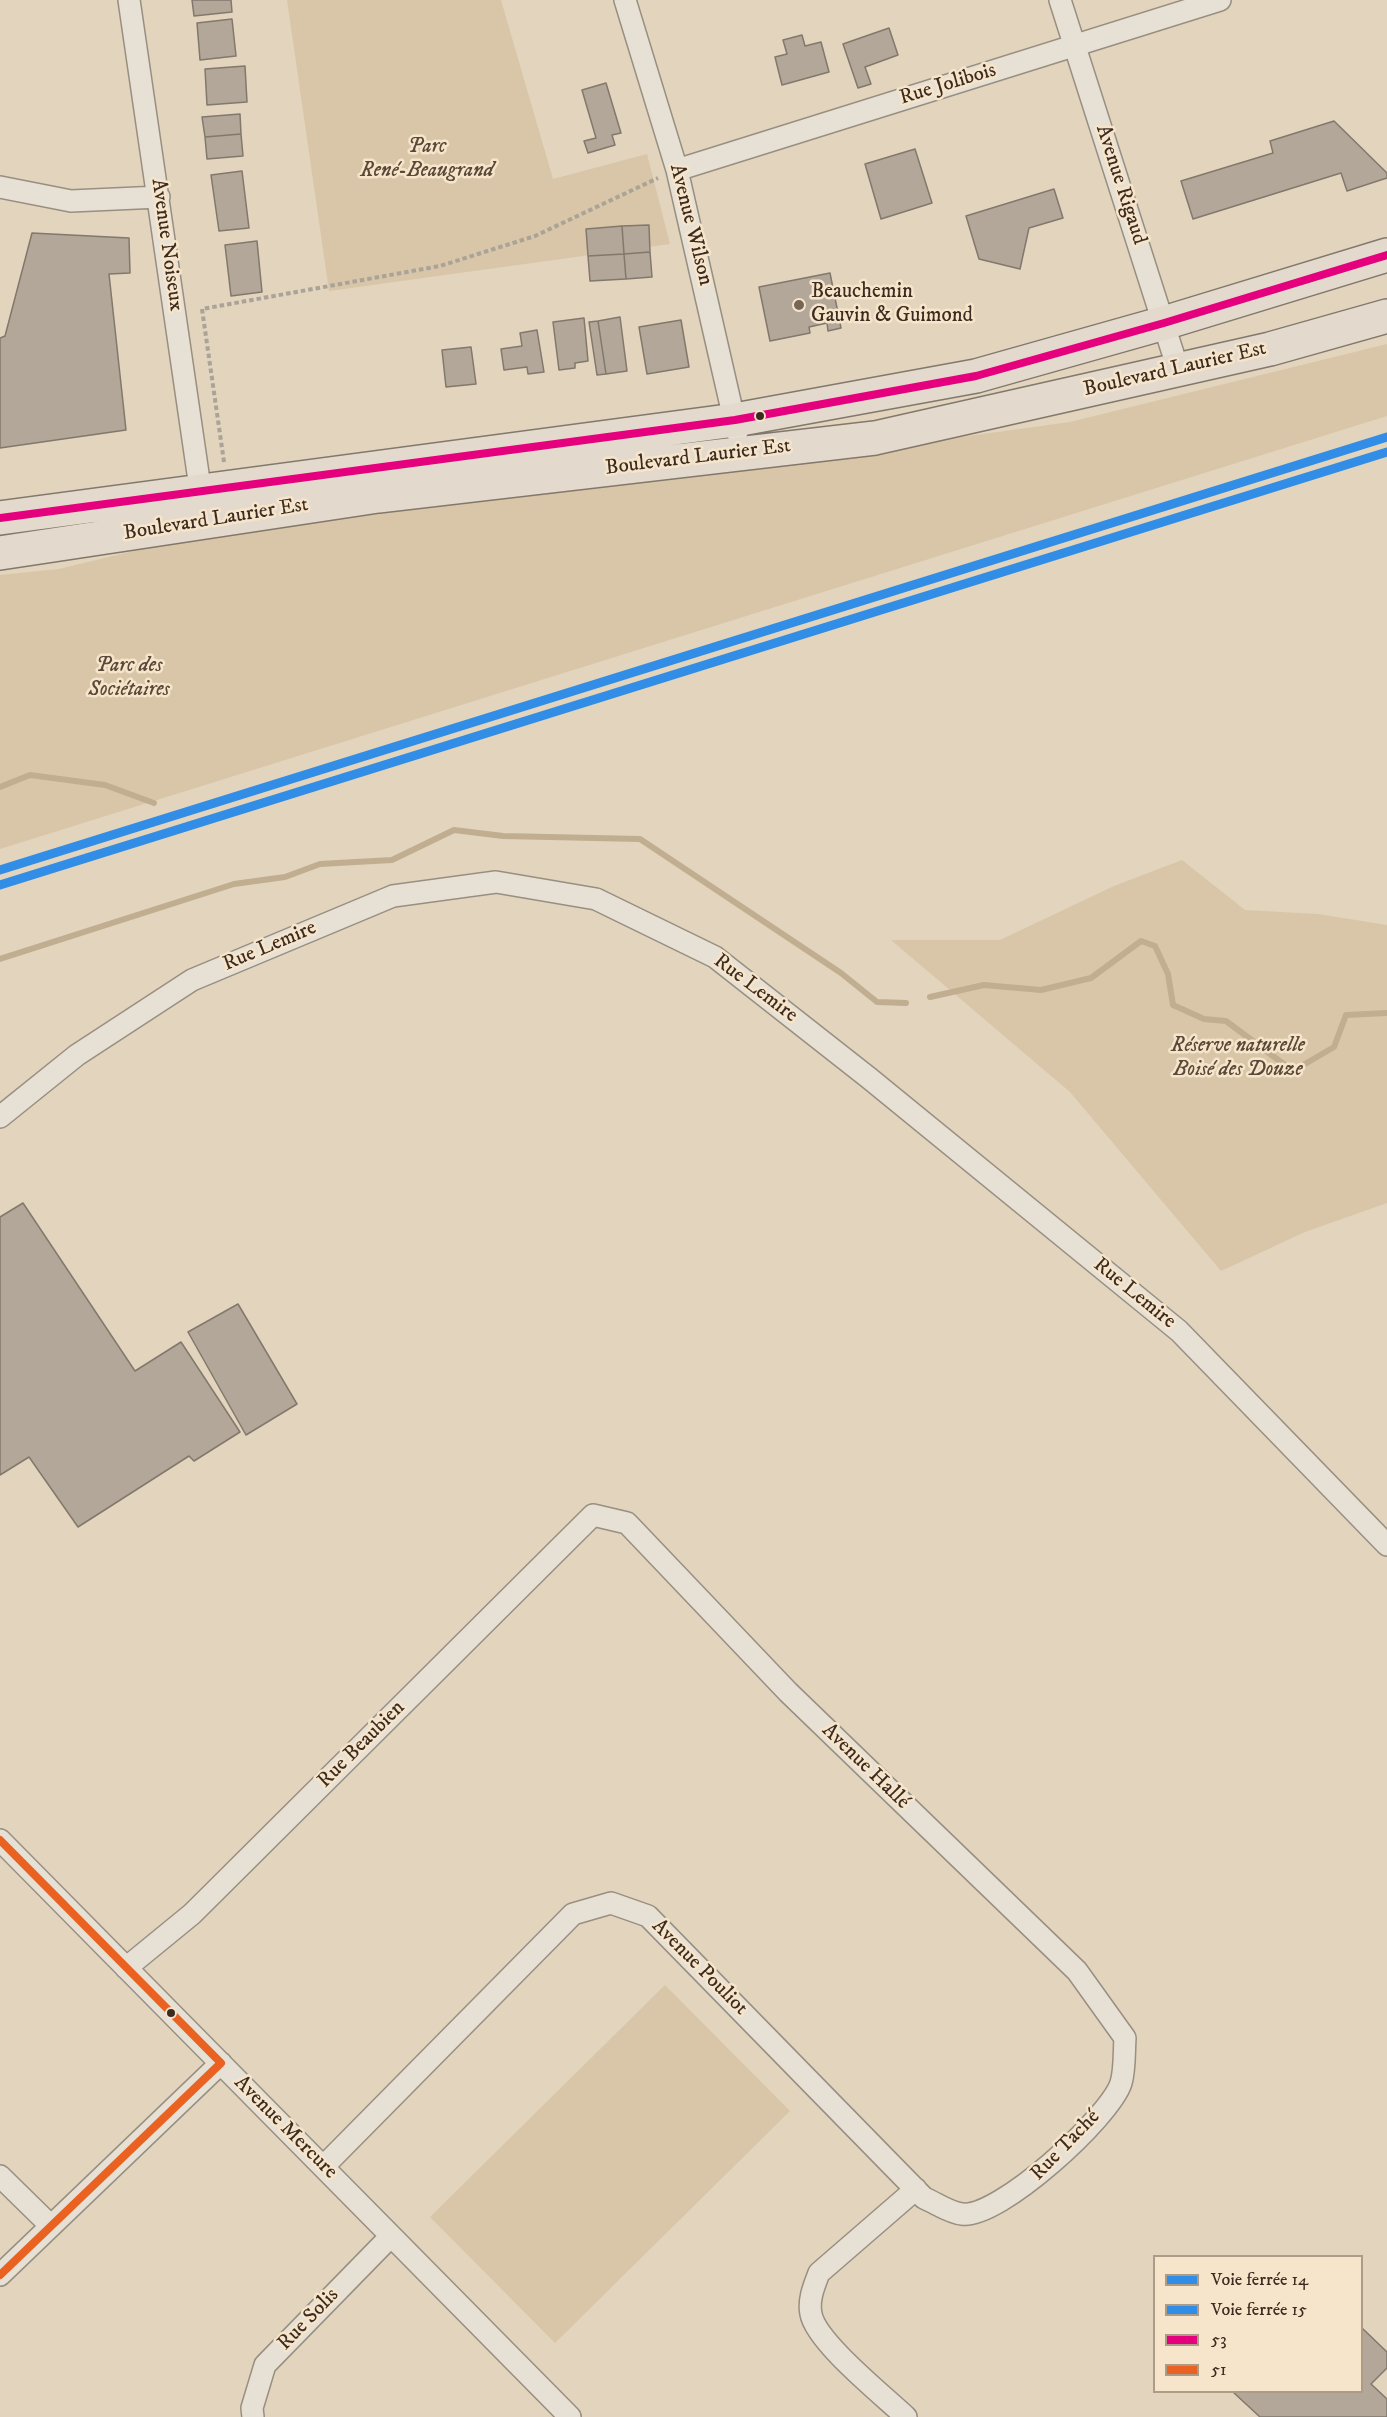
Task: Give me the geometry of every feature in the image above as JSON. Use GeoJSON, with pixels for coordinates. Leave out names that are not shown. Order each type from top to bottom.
{"type":"FeatureCollection","features":[{"type":"Feature","properties":{"kind":"main road","name":"Boulevard Laurier Est"},"geometry":{"type":"LineString","coordinates":[[0,518],[211,495],[735,420],[975,376],[1164,323],[1387,255]]}},
{"type":"Feature","properties":{"kind":"main road","name":"Boulevard Laurier Est"},"geometry":{"type":"LineString","coordinates":[[0,553],[211,495],[378,496],[875,438],[1270,349],[1387,316]]}},
{"type":"Feature","properties":{"kind":"street","name":"Avenue Noiseux"},"geometry":{"type":"LineString","coordinates":[[129,0],[159,197],[211,495]]}},
{"type":"Feature","properties":{"kind":"street","name":"Avenue Wilson"},"geometry":{"type":"LineString","coordinates":[[625,0],[677,170],[735,420],[740,454]]}},
{"type":"Feature","properties":{"kind":"street","name":"Avenue Rigaud"},"geometry":{"type":"LineString","coordinates":[[1060,0],[1178,369]]}},
{"type":"Feature","properties":{"kind":"street","name":"Rue Jolibois"},"geometry":{"type":"LineString","coordinates":[[677,170],[1220,0]]}},
{"type":"Feature","properties":{"kind":"street"},"geometry":{"type":"LineString","coordinates":[[0,187],[71,201],[159,197]]}},
{"type":"Feature","properties":{"kind":"street","name":"Rue Lemire"},"geometry":{"type":"LineString","coordinates":[[0,1117],[77,1055],[192,981],[393,896],[496,882],[596,899],[715,957],[870,1078],[1170,1323],[1387,1545]]}},
{"type":"Feature","properties":{"kind":"street","name":"Rue Beaubien"},"geometry":{"type":"LineString","coordinates":[[126,1968],[192,1914],[593,1515]]}},
{"type":"Feature","properties":{"kind":"street","name":"Avenue Hallé"},"geometry":{"type":"LineString","coordinates":[[593,1515],[627,1523],[788,1692],[1077,1971],[1125,2038]]}},
{"type":"Feature","properties":{"kind":"street","name":"Avenue Mercure"},"geometry":{"type":"LineString","coordinates":[[0,1840],[570,2417]]}},
{"type":"Feature","properties":{"kind":"street","name":"Avenue Pouliot"},"geometry":{"type":"LineString","coordinates":[[323,2167],[573,1914],[611,1903],[648,1916],[924,2198],[962,2214]]}},
{"type":"Feature","properties":{"kind":"street","name":"Rue Taché"},"geometry":{"type":"LineString","coordinates":[[962,2214],[984,2212],[1028,2185],[1092,2124],[1121,2084],[1125,2038]]}},
{"type":"Feature","properties":{"kind":"street"},"geometry":{"type":"LineString","coordinates":[[0,2274],[221,2063]]}},
{"type":"Feature","properties":{"kind":"street"},"geometry":{"type":"LineString","coordinates":[[0,2176],[50,2225]]}},
{"type":"Feature","properties":{"kind":"street"},"geometry":{"type":"LineString","coordinates":[[906,2417],[823,2338],[811,2315],[811,2293],[819,2273],[916,2189]]}},
{"type":"Feature","properties":{"kind":"street","name":"Rue Solis"},"geometry":{"type":"LineString","coordinates":[[253,2417],[252,2408],[265,2365],[391,2236]]}},
{"type":"Feature","properties":{"kind":"path","name":"Avenue Noiseux"},"geometry":{"type":"LineString","coordinates":[[211,495],[202,309],[440,267],[535,236],[677,170]]}},
{"type":"Feature","properties":{"kind":"green space","name":"Parc René-Beaugrand"},"geometry":{"type":"Polygon","coordinates":[[[287,0],[501,0],[553,179],[647,154],[670,244],[329,291],[287,0]]]}},
{"type":"Feature","properties":{"kind":"green space","name":"Parc des Sociétaires"},"geometry":{"type":"Polygon","coordinates":[[[1387,344],[1387,416],[0,849],[0,575],[59,569],[220,530],[369,515],[492,494],[554,493],[1070,422],[1387,344]]]}},
{"type":"Feature","properties":{"kind":"green space","name":"Réserve naturelle Boisé des Douze"},"geometry":{"type":"Polygon","coordinates":[[[1182,860],[1245,910],[1318,914],[1387,925],[1387,1203],[1305,1232],[1221,1271],[1070,1092],[891,940],[1000,940],[1114,886],[1182,860]]]}},
{"type":"Feature","properties":{"kind":"green space"},"geometry":{"type":"Polygon","coordinates":[[[665,1985],[790,2111],[555,2343],[430,2217],[665,1985]]]}},
{"type":"Feature","properties":{"kind":"building"},"geometry":{"type":"Polygon","coordinates":[[[192,0],[231,0],[232,12],[194,16],[192,0]]]}},
{"type":"Feature","properties":{"kind":"building"},"geometry":{"type":"Polygon","coordinates":[[[232,19],[236,56],[200,60],[197,23],[232,19]]]}},
{"type":"Feature","properties":{"kind":"building"},"geometry":{"type":"Polygon","coordinates":[[[889,28],[898,55],[865,67],[871,84],[858,88],[843,44],[889,28]]]}},
{"type":"Feature","properties":{"kind":"building"},"geometry":{"type":"Polygon","coordinates":[[[802,35],[805,46],[821,42],[829,72],[782,85],[775,57],[787,54],[783,40],[802,35]]]}},
{"type":"Feature","properties":{"kind":"building"},"geometry":{"type":"Polygon","coordinates":[[[245,66],[247,102],[207,105],[205,69],[245,66]]]}},
{"type":"Feature","properties":{"kind":"building"},"geometry":{"type":"Polygon","coordinates":[[[606,83],[621,133],[612,135],[615,145],[588,153],[584,141],[596,138],[582,90],[606,83]]]}},
{"type":"Feature","properties":{"kind":"building"},"geometry":{"type":"Polygon","coordinates":[[[240,114],[241,134],[205,137],[202,117],[240,114]]]}},
{"type":"Feature","properties":{"kind":"building"},"geometry":{"type":"Polygon","coordinates":[[[1334,121],[1387,173],[1387,178],[1347,191],[1341,173],[1193,219],[1181,181],[1273,153],[1270,141],[1334,121]]]}},
{"type":"Feature","properties":{"kind":"building"},"geometry":{"type":"Polygon","coordinates":[[[241,134],[243,156],[207,159],[205,137],[241,134]]]}},
{"type":"Feature","properties":{"kind":"building"},"geometry":{"type":"Polygon","coordinates":[[[915,149],[932,203],[881,219],[865,164],[915,149]]]}},
{"type":"Feature","properties":{"kind":"building"},"geometry":{"type":"Polygon","coordinates":[[[242,171],[249,228],[219,231],[211,175],[242,171]]]}},
{"type":"Feature","properties":{"kind":"building"},"geometry":{"type":"Polygon","coordinates":[[[1054,189],[1063,218],[1029,228],[1020,269],[979,259],[966,216],[1054,189]]]}},
{"type":"Feature","properties":{"kind":"building"},"geometry":{"type":"Polygon","coordinates":[[[649,225],[650,252],[624,254],[622,226],[649,225]]]}},
{"type":"Feature","properties":{"kind":"building"},"geometry":{"type":"Polygon","coordinates":[[[622,226],[624,254],[588,256],[586,229],[622,226]]]}},
{"type":"Feature","properties":{"kind":"building"},"geometry":{"type":"Polygon","coordinates":[[[32,233],[129,238],[130,273],[109,274],[126,430],[0,448],[0,338],[5,336],[32,233]]]}},
{"type":"Feature","properties":{"kind":"building"},"geometry":{"type":"Polygon","coordinates":[[[257,241],[262,292],[231,296],[225,245],[257,241]]]}},
{"type":"Feature","properties":{"kind":"building"},"geometry":{"type":"Polygon","coordinates":[[[650,252],[652,277],[626,279],[624,254],[650,252]]]}},
{"type":"Feature","properties":{"kind":"building"},"geometry":{"type":"Polygon","coordinates":[[[624,254],[626,279],[590,281],[588,256],[624,254]]]}},
{"type":"Feature","properties":{"kind":"building","name":"Beauchemin Gauvin & Guimond"},"geometry":{"type":"Polygon","coordinates":[[[830,273],[841,328],[828,331],[827,323],[809,327],[810,333],[770,341],[759,287],[830,273]]]}},
{"type":"Feature","properties":{"kind":"building"},"geometry":{"type":"Polygon","coordinates":[[[620,317],[627,371],[606,374],[598,321],[620,317]]]}},
{"type":"Feature","properties":{"kind":"building"},"geometry":{"type":"Polygon","coordinates":[[[584,318],[588,361],[575,363],[575,368],[559,370],[553,322],[584,318]]]}},
{"type":"Feature","properties":{"kind":"building"},"geometry":{"type":"Polygon","coordinates":[[[681,320],[689,367],[647,374],[639,327],[681,320]]]}},
{"type":"Feature","properties":{"kind":"building"},"geometry":{"type":"Polygon","coordinates":[[[598,321],[606,374],[597,375],[589,322],[598,321]]]}},
{"type":"Feature","properties":{"kind":"building"},"geometry":{"type":"Polygon","coordinates":[[[537,330],[544,372],[528,374],[527,367],[504,370],[501,349],[522,346],[520,333],[537,330]]]}},
{"type":"Feature","properties":{"kind":"building"},"geometry":{"type":"Polygon","coordinates":[[[471,347],[476,384],[446,387],[442,350],[471,347]]]}},
{"type":"Feature","properties":{"kind":"building"},"geometry":{"type":"Polygon","coordinates":[[[23,1203],[135,1371],[181,1342],[240,1432],[194,1461],[189,1456],[78,1527],[29,1457],[0,1475],[0,1217],[23,1203]]]}},
{"type":"Feature","properties":{"kind":"building"},"geometry":{"type":"Polygon","coordinates":[[[238,1304],[297,1404],[246,1435],[188,1332],[238,1304]]]}},
{"type":"Feature","properties":{"kind":"building"},"geometry":{"type":"Polygon","coordinates":[[[1363,2329],[1387,2352],[1387,2368],[1371,2384],[1387,2399],[1387,2417],[1260,2417],[1234,2393],[1363,2393],[1363,2329]]]}},
{"type":"Feature","properties":{"kind":"waterway"},"geometry":{"type":"LineString","coordinates":[[0,787],[30,775],[105,785],[154,803]]}},
{"type":"Feature","properties":{"kind":"waterway"},"geometry":{"type":"LineString","coordinates":[[0,959],[234,884],[285,877],[320,864],[392,860],[454,830],[503,836],[640,839],[841,973],[877,1002],[906,1003]]}},
{"type":"Feature","properties":{"kind":"waterway"},"geometry":{"type":"LineString","coordinates":[[930,997],[984,985],[1041,990],[1091,978],[1141,941],[1155,946],[1168,974],[1173,1005],[1204,1019],[1226,1021],[1293,1071],[1334,1047],[1346,1015],[1387,1013]]}},
{"type":"Feature","properties":{"kind":"rail line","name":"15"},"geometry":{"type":"LineString","coordinates":[[0,870],[1387,437]]}},
{"type":"Feature","properties":{"kind":"rail line","name":"14"},"geometry":{"type":"LineString","coordinates":[[0,885],[1387,452]]}},
{"type":"Feature","properties":{"kind":"transit line","name":"53"},"geometry":{"type":"LineString","coordinates":[[0,518],[735,420],[976,376],[1164,323],[1387,255]]}},
{"type":"Feature","properties":{"kind":"transit line","name":"51"},"geometry":{"type":"LineString","coordinates":[[0,1840],[221,2063],[0,2275]]}},
{"type":"Feature","properties":{"kind":"place","name":"Beauchemin Gauvin & Guimond"},"geometry":{"type":"Point","coordinates":[799,305]}}]}
